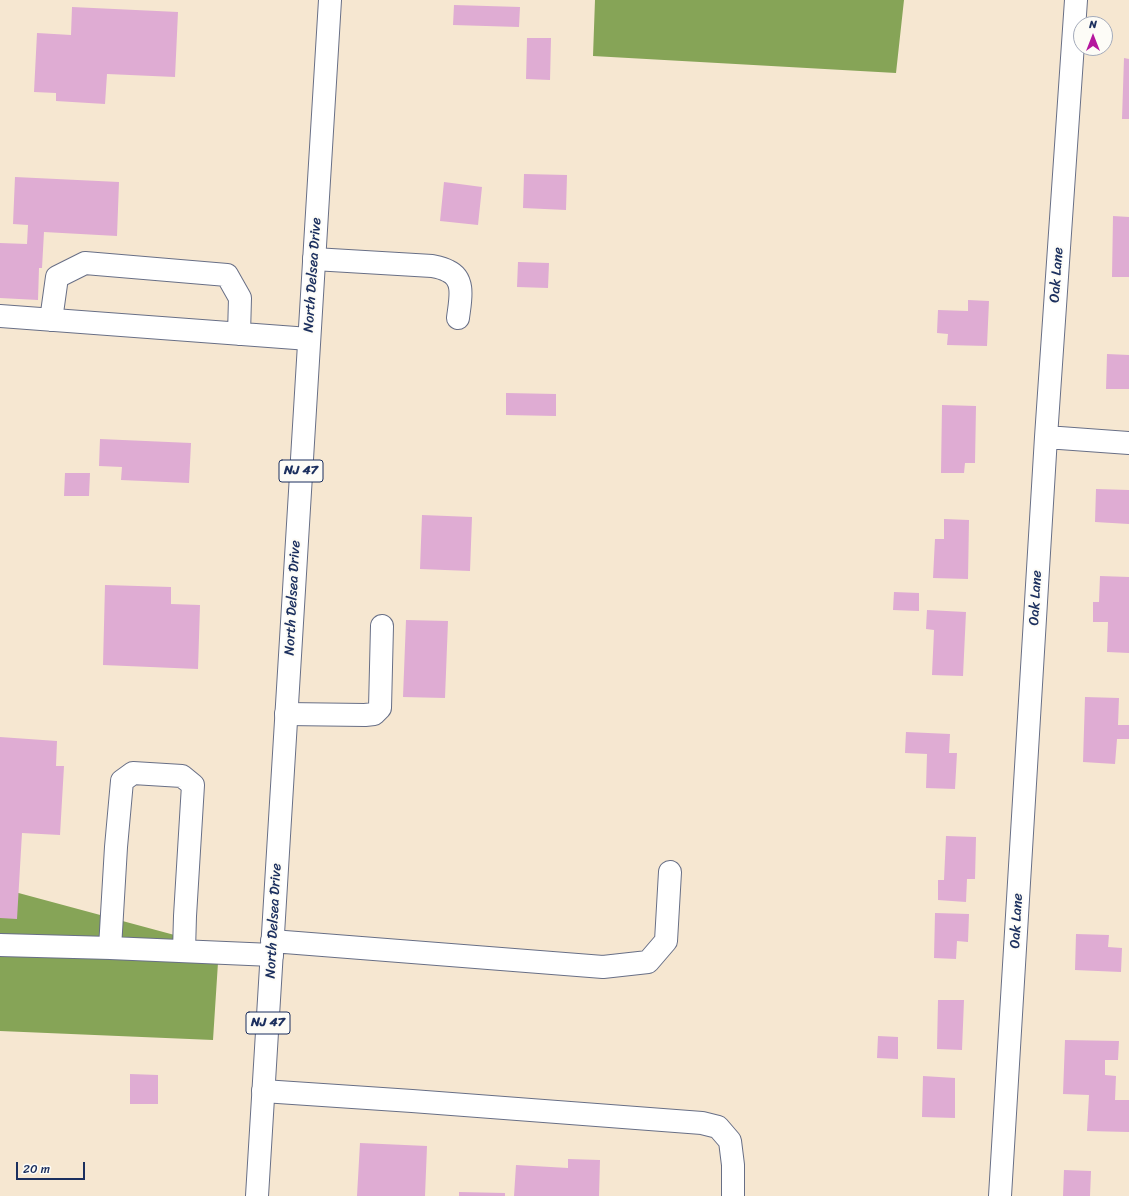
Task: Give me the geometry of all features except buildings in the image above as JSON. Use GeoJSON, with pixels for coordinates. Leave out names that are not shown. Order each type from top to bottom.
{"type":"FeatureCollection","features":[{"type":"Feature","properties":{"kind":"street","name":"North Delsea Drive"},"geometry":{"type":"LineString","coordinates":[[257,1196],[330,0]]}},
{"type":"Feature","properties":{"kind":"street","name":"Oak Lane"},"geometry":{"type":"LineString","coordinates":[[1000,1196],[1046,437],[1076,0]]}},
{"type":"Feature","properties":{"kind":"street"},"geometry":{"type":"LineString","coordinates":[[314,259],[432,266],[448,271],[458,280],[461,290],[458,318]]}},
{"type":"Feature","properties":{"kind":"street"},"geometry":{"type":"LineString","coordinates":[[51,320],[57,277],[85,263],[227,275],[240,298],[239,334]]}},
{"type":"Feature","properties":{"kind":"street"},"geometry":{"type":"LineString","coordinates":[[0,316],[309,339]]}},
{"type":"Feature","properties":{"kind":"street"},"geometry":{"type":"LineString","coordinates":[[1046,437],[1129,443]]}},
{"type":"Feature","properties":{"kind":"street"},"geometry":{"type":"LineString","coordinates":[[286,714],[374,714],[380,708],[382,626]]}},
{"type":"Feature","properties":{"kind":"street"},"geometry":{"type":"LineString","coordinates":[[111,948],[116,848],[122,781],[133,773],[182,776],[193,785],[185,908],[184,951]]}},
{"type":"Feature","properties":{"kind":"street"},"geometry":{"type":"LineString","coordinates":[[0,945],[184,951],[272,948],[603,966],[648,962],[666,941],[670,872]]}},
{"type":"Feature","properties":{"kind":"street"},"geometry":{"type":"LineString","coordinates":[[263,1091],[702,1123],[718,1127],[730,1140],[733,1165],[733,1196]]}},
{"type":"Feature","properties":{"kind":"green space"},"geometry":{"type":"Polygon","coordinates":[[[595,0],[904,0],[896,73],[593,56],[595,0]]]}},
{"type":"Feature","properties":{"kind":"green space"},"geometry":{"type":"Polygon","coordinates":[[[0,888],[219,947],[213,1040],[0,1031],[0,888]]]}}]}
